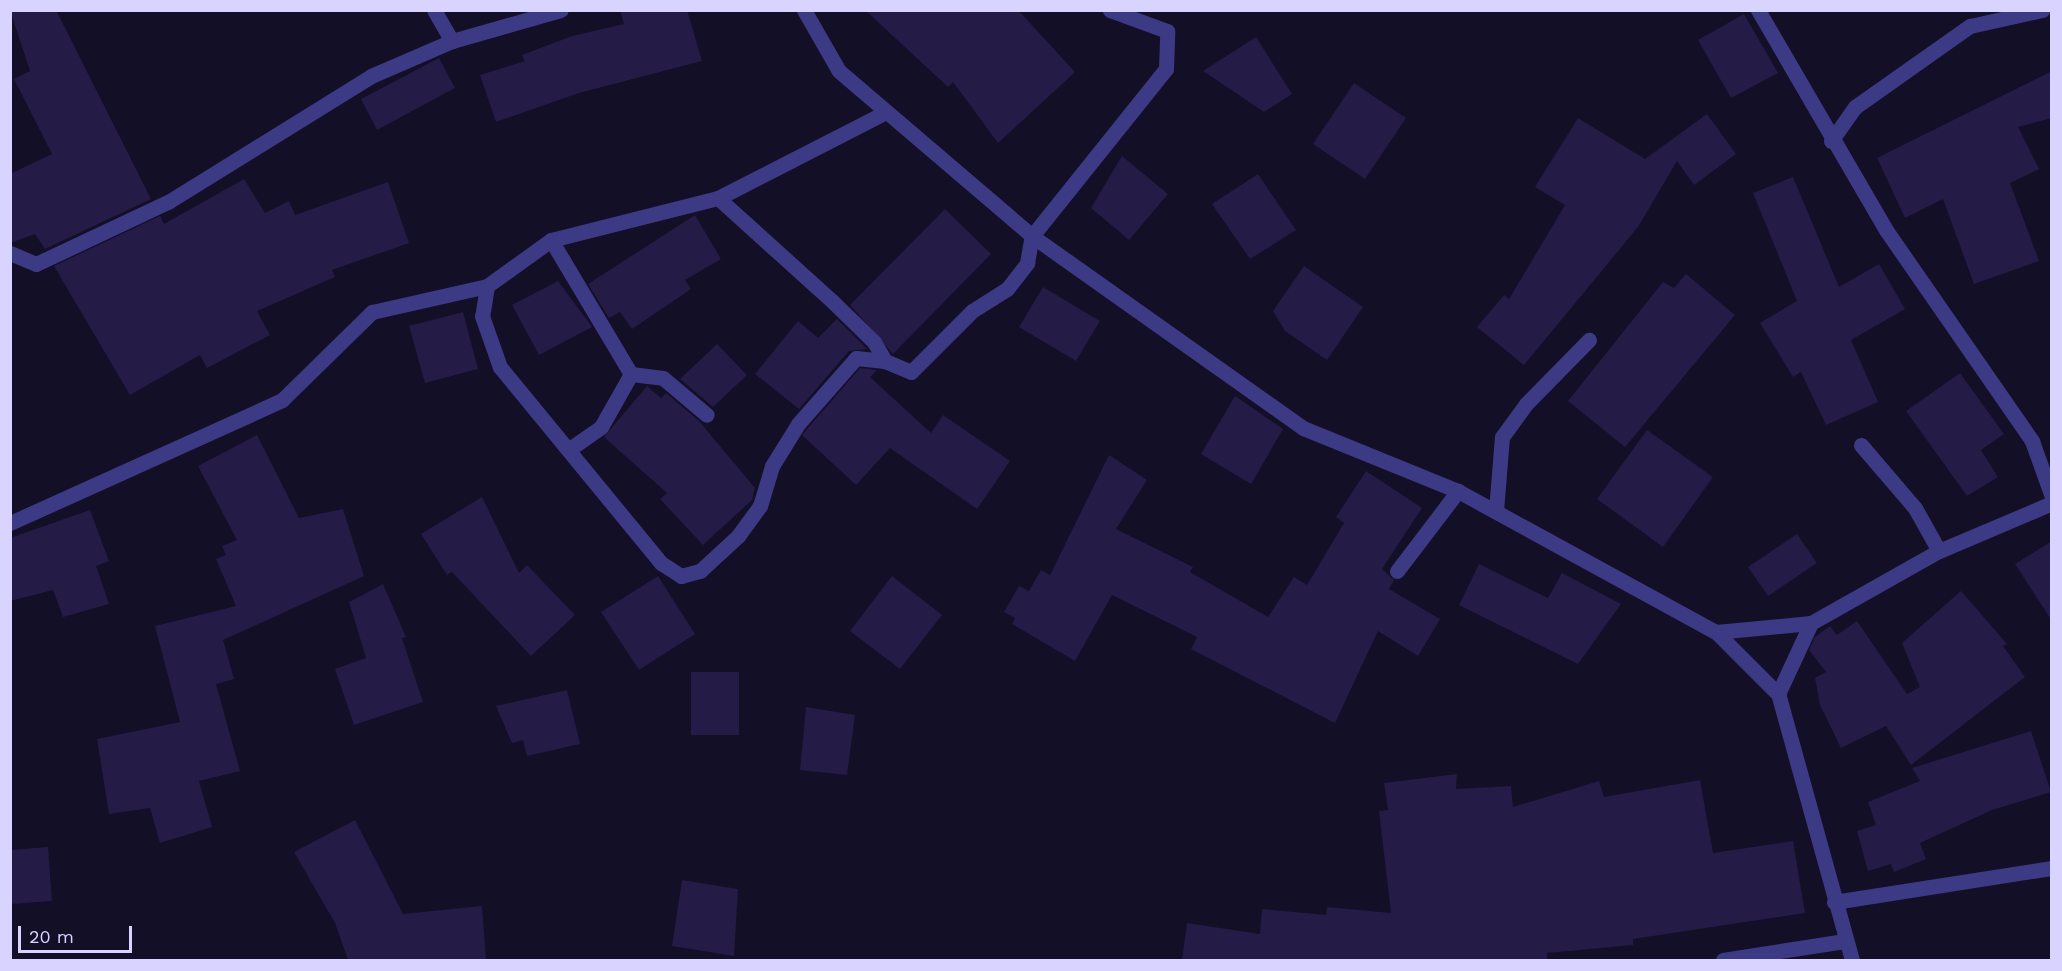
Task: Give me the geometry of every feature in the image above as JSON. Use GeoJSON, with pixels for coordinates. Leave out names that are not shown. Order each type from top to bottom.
{"type":"FeatureCollection","features":[{"type":"Feature","properties":{"kind":"street"},"geometry":{"type":"LineString","coordinates":[[434,10],[452,41]]}},
{"type":"Feature","properties":{"kind":"street"},"geometry":{"type":"LineString","coordinates":[[10,253],[36,264],[168,202],[371,76],[452,41],[561,10]]}},
{"type":"Feature","properties":{"kind":"street"},"geometry":{"type":"LineString","coordinates":[[804,10],[839,71],[1032,236],[1303,428],[1458,491],[1716,632],[1778,694],[1852,960]]}},
{"type":"Feature","properties":{"kind":"street"},"geometry":{"type":"LineString","coordinates":[[487,286],[482,316],[500,367],[572,448],[661,563],[681,576],[700,571],[738,536],[760,506],[772,466],[798,424],[856,358],[885,361],[911,372],[972,310],[1007,289],[1027,263],[1032,236],[1166,69],[1167,31],[1110,10]]}},
{"type":"Feature","properties":{"kind":"street"},"geometry":{"type":"LineString","coordinates":[[1758,10],[1780,41],[1831,141],[2032,441],[2052,497]]}},
{"type":"Feature","properties":{"kind":"street"},"geometry":{"type":"LineString","coordinates":[[1831,141],[1855,107],[1970,26],[2042,10]]}},
{"type":"Feature","properties":{"kind":"street"},"geometry":{"type":"LineString","coordinates":[[10,523],[282,400],[372,312],[487,286],[551,240],[718,198],[886,112]]}},
{"type":"Feature","properties":{"kind":"street"},"geometry":{"type":"LineString","coordinates":[[718,198],[832,301],[874,342],[885,361]]}},
{"type":"Feature","properties":{"kind":"street"},"geometry":{"type":"LineString","coordinates":[[551,240],[631,374]]}},
{"type":"Feature","properties":{"kind":"street"},"geometry":{"type":"LineString","coordinates":[[1496,511],[1503,437],[1526,404],[1589,340]]}},
{"type":"Feature","properties":{"kind":"street"},"geometry":{"type":"LineString","coordinates":[[631,374],[663,378],[707,415]]}},
{"type":"Feature","properties":{"kind":"street"},"geometry":{"type":"LineString","coordinates":[[572,448],[601,427],[631,374]]}},
{"type":"Feature","properties":{"kind":"street"},"geometry":{"type":"LineString","coordinates":[[1861,445],[1915,508],[1939,551]]}},
{"type":"Feature","properties":{"kind":"street"},"geometry":{"type":"LineString","coordinates":[[1397,571],[1458,491]]}},
{"type":"Feature","properties":{"kind":"street"},"geometry":{"type":"LineString","coordinates":[[1716,632],[1811,623],[1939,551],[2052,503]]}},
{"type":"Feature","properties":{"kind":"street"},"geometry":{"type":"LineString","coordinates":[[1778,694],[1811,623]]}},
{"type":"Feature","properties":{"kind":"street"},"geometry":{"type":"LineString","coordinates":[[1834,902],[2052,868]]}},
{"type":"Feature","properties":{"kind":"street"},"geometry":{"type":"LineString","coordinates":[[1723,960],[1845,941]]}},
{"type":"Feature","properties":{"kind":"building"},"geometry":{"type":"Polygon","coordinates":[[[10,10],[56,10],[151,199],[45,249],[35,234],[10,243],[10,174],[52,154],[14,79],[30,71],[10,10]]]}},
{"type":"Feature","properties":{"kind":"building"},"geometry":{"type":"Polygon","coordinates":[[[620,10],[687,10],[702,61],[579,93],[496,122],[480,75],[525,61],[522,55],[572,36],[624,24],[620,10]]]}},
{"type":"Feature","properties":{"kind":"building"},"geometry":{"type":"Polygon","coordinates":[[[865,10],[1018,10],[1075,72],[998,143],[953,82],[948,87],[865,10]]]}},
{"type":"Feature","properties":{"kind":"building"},"geometry":{"type":"Polygon","coordinates":[[[1744,14],[1778,73],[1731,98],[1698,40],[1744,14]]]}},
{"type":"Feature","properties":{"kind":"building"},"geometry":{"type":"Polygon","coordinates":[[[1256,37],[1292,94],[1264,112],[1203,71],[1256,37]]]}},
{"type":"Feature","properties":{"kind":"building"},"geometry":{"type":"Polygon","coordinates":[[[439,58],[455,88],[377,130],[361,99],[439,58]]]}},
{"type":"Feature","properties":{"kind":"building"},"geometry":{"type":"Polygon","coordinates":[[[2052,71],[2052,118],[2018,127],[2039,169],[2010,183],[2039,261],[1974,284],[1943,199],[1905,218],[1877,158],[2052,71]]]}},
{"type":"Feature","properties":{"kind":"building"},"geometry":{"type":"Polygon","coordinates":[[[1354,83],[1406,118],[1365,179],[1313,144],[1354,83]]]}},
{"type":"Feature","properties":{"kind":"building"},"geometry":{"type":"Polygon","coordinates":[[[1707,114],[1736,154],[1694,185],[1677,161],[1638,227],[1524,365],[1477,327],[1504,295],[1509,299],[1565,205],[1535,187],[1578,118],[1645,159],[1707,114]]]}},
{"type":"Feature","properties":{"kind":"building"},"geometry":{"type":"Polygon","coordinates":[[[1122,156],[1168,194],[1129,240],[1091,208],[1122,156]]]}},
{"type":"Feature","properties":{"kind":"building"},"geometry":{"type":"Polygon","coordinates":[[[1258,174],[1296,230],[1250,259],[1212,204],[1258,174]]]}},
{"type":"Feature","properties":{"kind":"building"},"geometry":{"type":"Polygon","coordinates":[[[1793,177],[1839,287],[1879,264],[1905,309],[1851,340],[1878,402],[1826,425],[1801,372],[1793,377],[1760,323],[1797,301],[1753,193],[1793,177]]]}},
{"type":"Feature","properties":{"kind":"building"},"geometry":{"type":"Polygon","coordinates":[[[244,179],[265,213],[289,201],[295,215],[388,182],[409,243],[332,270],[335,277],[257,311],[270,335],[207,368],[200,355],[130,395],[54,266],[160,216],[164,224],[244,179]]]}},
{"type":"Feature","properties":{"kind":"building"},"geometry":{"type":"Polygon","coordinates":[[[945,209],[991,254],[893,354],[850,305],[945,209]]]}},
{"type":"Feature","properties":{"kind":"building"},"geometry":{"type":"Polygon","coordinates":[[[695,215],[721,259],[685,280],[691,289],[632,329],[620,312],[609,318],[588,284],[695,215]]]}},
{"type":"Feature","properties":{"kind":"building"},"geometry":{"type":"Polygon","coordinates":[[[1304,266],[1363,307],[1327,360],[1285,331],[1273,311],[1304,266]]]}},
{"type":"Feature","properties":{"kind":"building"},"geometry":{"type":"Polygon","coordinates":[[[1686,274],[1735,315],[1625,447],[1568,401],[1663,282],[1674,288],[1686,274]]]}},
{"type":"Feature","properties":{"kind":"building"},"geometry":{"type":"Polygon","coordinates":[[[558,281],[592,327],[539,355],[512,305],[558,281]]]}},
{"type":"Feature","properties":{"kind":"building"},"geometry":{"type":"Polygon","coordinates":[[[1043,287],[1100,321],[1076,361],[1019,327],[1043,287]]]}},
{"type":"Feature","properties":{"kind":"building"},"geometry":{"type":"Polygon","coordinates":[[[463,312],[478,369],[425,383],[409,326],[463,312]]]}},
{"type":"Feature","properties":{"kind":"building"},"geometry":{"type":"Polygon","coordinates":[[[837,319],[867,349],[849,351],[799,409],[755,374],[798,321],[818,338],[837,319]]]}},
{"type":"Feature","properties":{"kind":"building"},"geometry":{"type":"Polygon","coordinates":[[[717,344],[747,375],[713,407],[680,379],[717,344]]]}},
{"type":"Feature","properties":{"kind":"building"},"geometry":{"type":"Polygon","coordinates":[[[860,368],[877,370],[870,377],[931,433],[943,415],[1010,461],[977,509],[890,448],[856,485],[802,435],[860,368]]]}},
{"type":"Feature","properties":{"kind":"building"},"geometry":{"type":"Polygon","coordinates":[[[1960,373],[2004,434],[1981,450],[1998,477],[1967,496],[1906,411],[1960,373]]]}},
{"type":"Feature","properties":{"kind":"building"},"geometry":{"type":"Polygon","coordinates":[[[647,386],[661,398],[666,393],[699,421],[755,488],[752,500],[703,545],[660,499],[667,493],[604,437],[647,386]]]}},
{"type":"Feature","properties":{"kind":"building"},"geometry":{"type":"Polygon","coordinates":[[[1235,396],[1283,429],[1251,484],[1201,454],[1235,396]]]}},
{"type":"Feature","properties":{"kind":"building"},"geometry":{"type":"Polygon","coordinates":[[[1647,430],[1713,477],[1663,547],[1597,499],[1647,430]]]}},
{"type":"Feature","properties":{"kind":"building"},"geometry":{"type":"Polygon","coordinates":[[[257,435],[299,518],[343,509],[364,576],[223,640],[234,679],[216,684],[240,771],[199,781],[212,827],[160,843],[150,808],[109,814],[97,739],[180,722],[155,626],[236,606],[216,559],[226,555],[222,546],[237,540],[198,466],[257,435]]]}},
{"type":"Feature","properties":{"kind":"building"},"geometry":{"type":"Polygon","coordinates":[[[1109,455],[1147,480],[1116,529],[1193,567],[1190,572],[1268,617],[1294,577],[1307,585],[1344,523],[1336,517],[1366,471],[1422,508],[1382,569],[1394,580],[1389,589],[1440,619],[1418,656],[1378,631],[1335,723],[1191,649],[1197,637],[1112,595],[1075,661],[1012,624],[1015,618],[1004,612],[1019,586],[1029,591],[1041,570],[1050,575],[1109,455]]]}},
{"type":"Feature","properties":{"kind":"building"},"geometry":{"type":"Polygon","coordinates":[[[482,497],[519,573],[527,565],[575,615],[531,656],[452,572],[447,575],[421,534],[482,497]]]}},
{"type":"Feature","properties":{"kind":"building"},"geometry":{"type":"Polygon","coordinates":[[[90,510],[109,561],[96,566],[109,604],[63,617],[53,590],[10,601],[10,538],[90,510]]]}},
{"type":"Feature","properties":{"kind":"building"},"geometry":{"type":"Polygon","coordinates":[[[1797,534],[1817,563],[1768,596],[1748,567],[1797,534]]]}},
{"type":"Feature","properties":{"kind":"building"},"geometry":{"type":"Polygon","coordinates":[[[2052,541],[2052,621],[2015,564],[2052,541]]]}},
{"type":"Feature","properties":{"kind":"building"},"geometry":{"type":"Polygon","coordinates":[[[1479,564],[1548,598],[1562,573],[1621,604],[1578,664],[1459,605],[1479,564]]]}},
{"type":"Feature","properties":{"kind":"building"},"geometry":{"type":"Polygon","coordinates":[[[658,576],[695,634],[639,670],[601,612],[658,576]]]}},
{"type":"Feature","properties":{"kind":"building"},"geometry":{"type":"Polygon","coordinates":[[[892,576],[942,615],[900,669],[850,631],[892,576]]]}},
{"type":"Feature","properties":{"kind":"building"},"geometry":{"type":"Polygon","coordinates":[[[383,584],[406,637],[402,638],[423,702],[354,725],[335,669],[366,658],[349,602],[383,584]]]}},
{"type":"Feature","properties":{"kind":"building"},"geometry":{"type":"Polygon","coordinates":[[[1961,591],[2007,644],[2003,646],[2025,677],[1911,765],[1886,726],[1841,748],[1820,705],[1815,678],[1826,672],[1809,650],[1815,637],[1830,626],[1837,635],[1857,621],[1907,694],[1920,687],[1902,643],[1961,591]]]}},
{"type":"Feature","properties":{"kind":"building"},"geometry":{"type":"Polygon","coordinates":[[[691,672],[739,672],[739,735],[691,735],[691,672]]]}},
{"type":"Feature","properties":{"kind":"building"},"geometry":{"type":"Polygon","coordinates":[[[567,690],[580,744],[527,756],[523,740],[512,743],[496,706],[567,690]]]}},
{"type":"Feature","properties":{"kind":"building"},"geometry":{"type":"Polygon","coordinates":[[[806,707],[855,715],[847,775],[800,770],[806,707]]]}},
{"type":"Feature","properties":{"kind":"building"},"geometry":{"type":"Polygon","coordinates":[[[2031,731],[2051,792],[1992,810],[1920,843],[1926,859],[1894,872],[1891,864],[1868,871],[1857,831],[1876,825],[1868,802],[1920,781],[1912,768],[2031,731]]]}},
{"type":"Feature","properties":{"kind":"building"},"geometry":{"type":"Polygon","coordinates":[[[1457,774],[1456,789],[1511,786],[1513,807],[1599,781],[1604,797],[1700,780],[1713,853],[1793,841],[1805,913],[1633,939],[1633,945],[1547,953],[1547,960],[1182,960],[1187,923],[1260,934],[1262,909],[1326,915],[1327,907],[1391,913],[1379,811],[1388,810],[1384,783],[1457,774]]]}},
{"type":"Feature","properties":{"kind":"building"},"geometry":{"type":"Polygon","coordinates":[[[355,820],[403,914],[482,906],[486,960],[348,960],[335,923],[294,852],[355,820]]]}},
{"type":"Feature","properties":{"kind":"building"},"geometry":{"type":"Polygon","coordinates":[[[48,847],[52,901],[10,904],[10,850],[48,847]]]}},
{"type":"Feature","properties":{"kind":"building"},"geometry":{"type":"Polygon","coordinates":[[[682,880],[738,889],[734,956],[672,946],[682,880]]]}}]}
